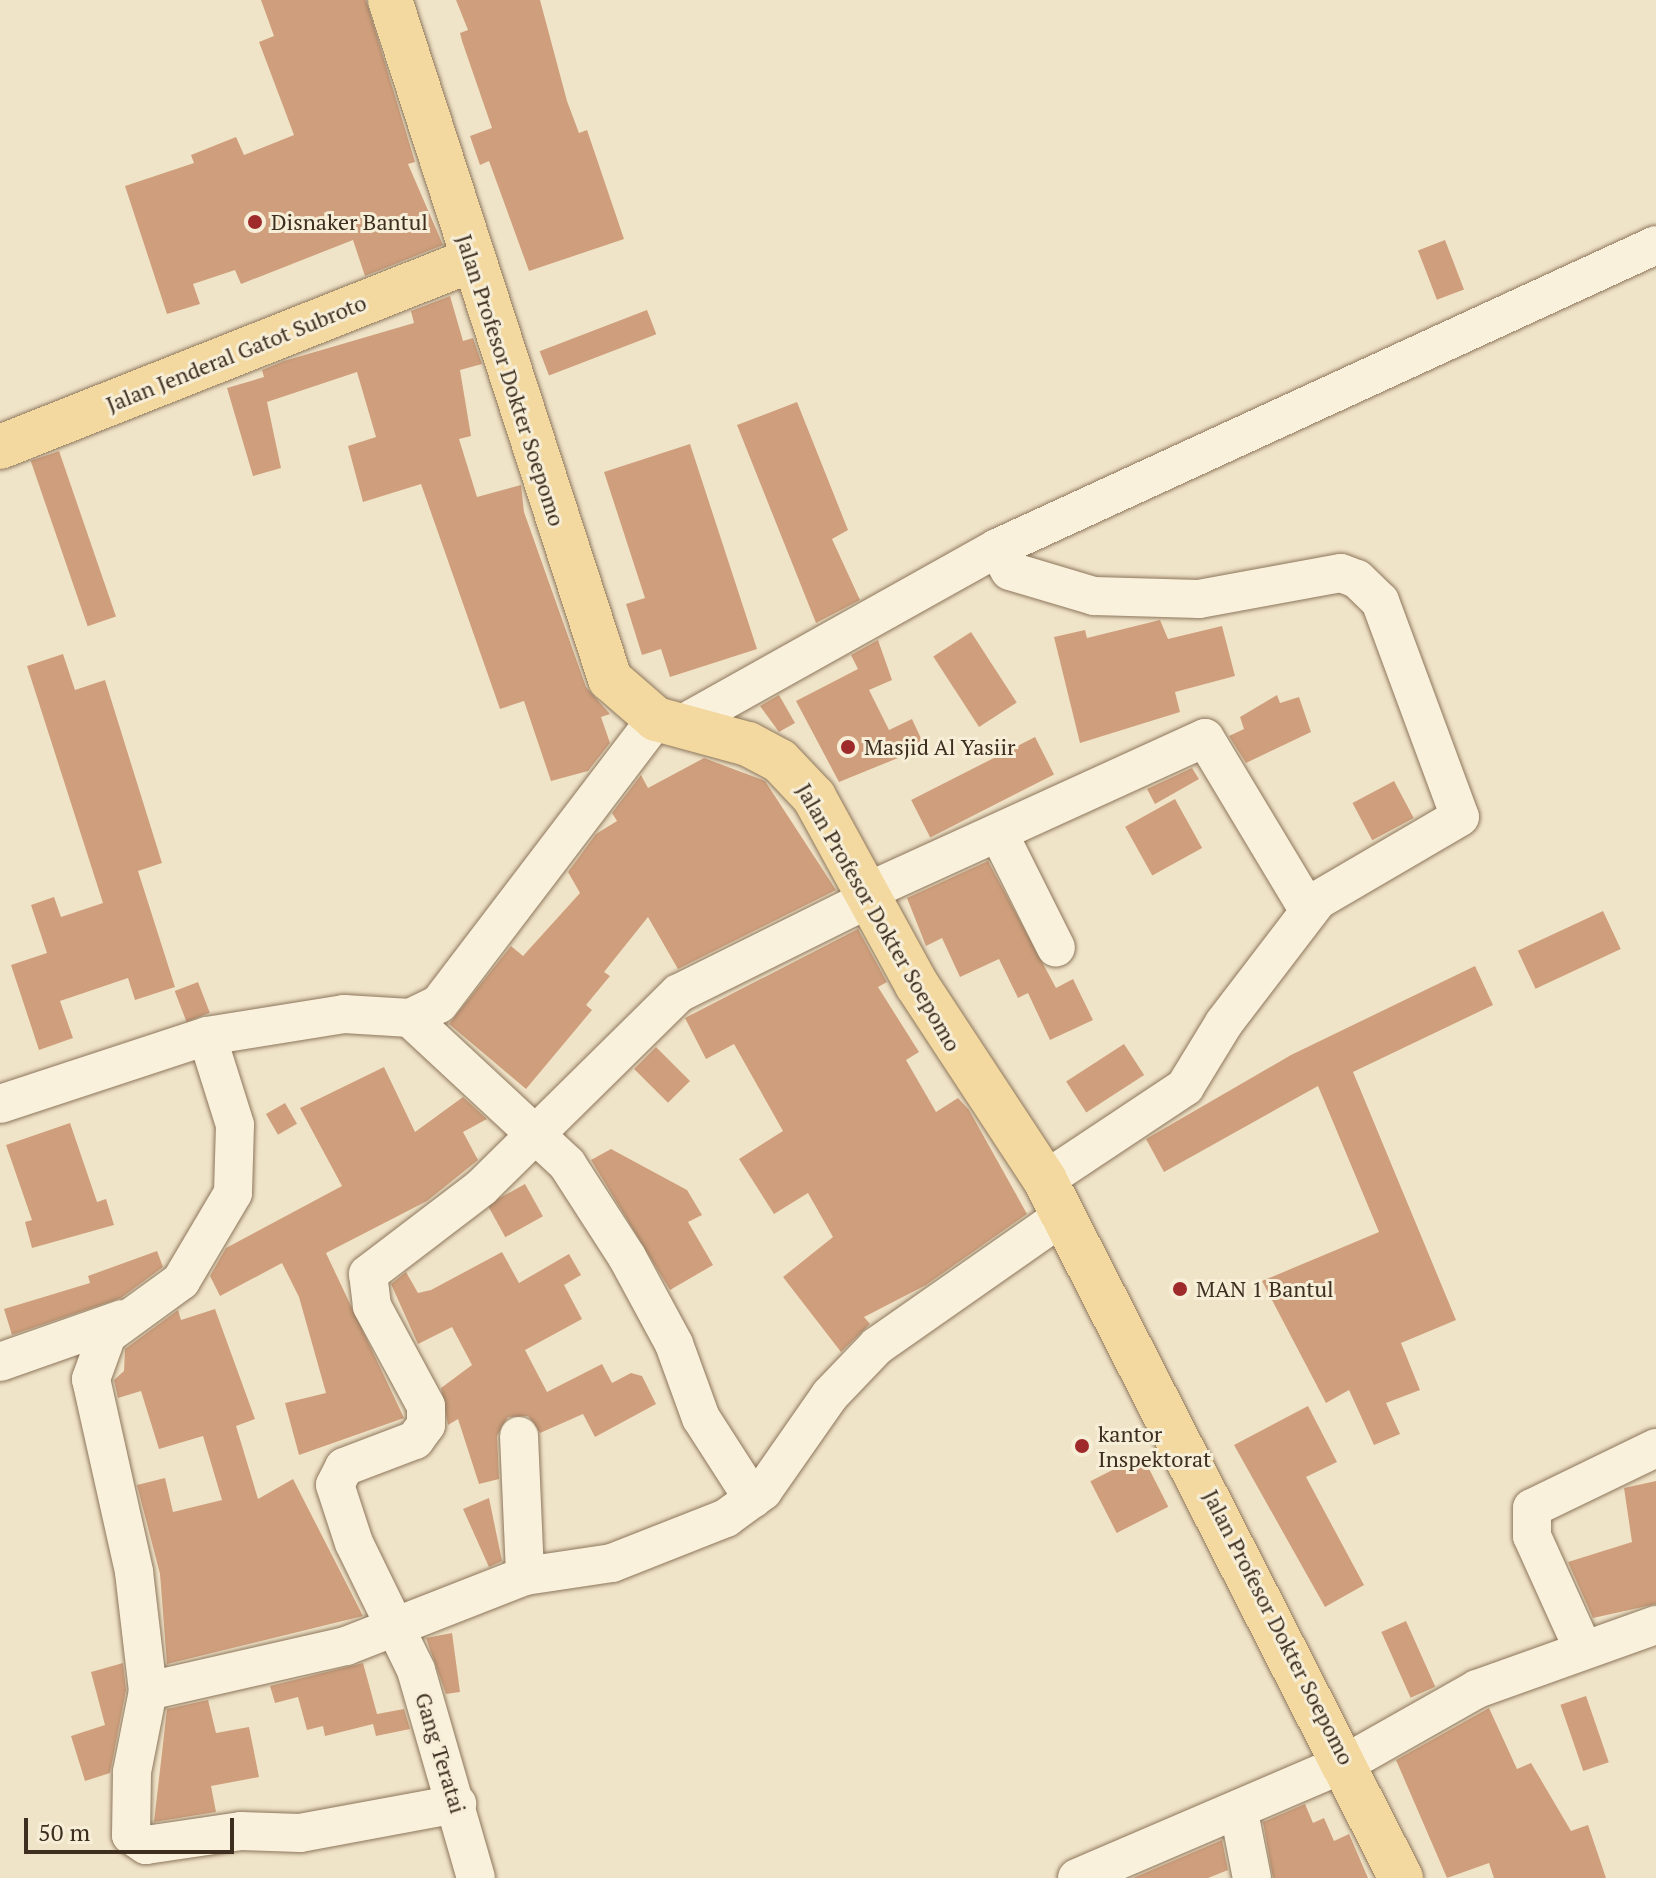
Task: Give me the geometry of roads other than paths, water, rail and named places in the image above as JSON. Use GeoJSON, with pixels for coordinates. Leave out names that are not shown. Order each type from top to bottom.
{"type":"FeatureCollection","features":[{"type":"Feature","properties":{"kind":"main road","name":"Jalan Profesor Dokter Soepomo"},"geometry":{"type":"LineString","coordinates":[[390,0],[601,659],[619,692],[670,721],[748,744],[788,767],[814,797],[952,1043],[1054,1197],[1348,1762],[1401,1878]]}},
{"type":"Feature","properties":{"kind":"main road","name":"Jalan Jenderal Gatot Subroto"},"geometry":{"type":"LineString","coordinates":[[0,447],[472,260]]}},
{"type":"Feature","properties":{"kind":"street"},"geometry":{"type":"LineString","coordinates":[[0,1104],[207,1036],[344,1014],[410,1018],[439,1004],[463,979],[558,841],[670,721],[997,548],[1656,245]]}},
{"type":"Feature","properties":{"kind":"street"},"geometry":{"type":"LineString","coordinates":[[148,1691],[399,1630],[525,1576],[612,1563],[688,1535],[753,1499],[830,1395],[877,1346],[1185,1087],[1224,1023],[1309,911],[1350,878],[1460,817],[1372,591],[1341,573],[1199,599],[1094,596],[1010,571],[997,548]]}},
{"type":"Feature","properties":{"kind":"street"},"geometry":{"type":"LineString","coordinates":[[540,1131],[679,993],[870,894],[1205,738],[1309,911]]}},
{"type":"Feature","properties":{"kind":"street"},"geometry":{"type":"LineString","coordinates":[[999,834],[1056,948]]}},
{"type":"Feature","properties":{"kind":"street"},"geometry":{"type":"LineString","coordinates":[[410,1018],[540,1131],[627,1257],[674,1344],[701,1418],[753,1499]]}},
{"type":"Feature","properties":{"kind":"street"},"geometry":{"type":"LineString","coordinates":[[207,1036],[235,1125],[233,1193],[181,1281],[128,1316],[100,1346],[91,1379],[134,1572],[148,1691],[129,1825],[146,1845],[241,1831],[300,1833],[457,1804]]}},
{"type":"Feature","properties":{"kind":"street","name":"Gang Teratai"},"geometry":{"type":"LineString","coordinates":[[476,1878],[457,1804],[399,1630],[354,1543],[335,1485],[344,1467],[415,1440],[426,1425],[426,1406],[372,1306],[368,1274],[482,1187],[540,1131]]}},
{"type":"Feature","properties":{"kind":"street"},"geometry":{"type":"LineString","coordinates":[[0,1362],[128,1316]]}},
{"type":"Feature","properties":{"kind":"street"},"geometry":{"type":"LineString","coordinates":[[519,1436],[525,1576]]}},
{"type":"Feature","properties":{"kind":"street"},"geometry":{"type":"LineString","coordinates":[[1583,1649],[1532,1536],[1532,1508],[1656,1448]]}},
{"type":"Feature","properties":{"kind":"street"},"geometry":{"type":"LineString","coordinates":[[1083,1877],[1239,1812],[1348,1762],[1477,1689],[1656,1625]]}},
{"type":"Feature","properties":{"kind":"street"},"geometry":{"type":"LineString","coordinates":[[1239,1812],[1252,1878]]}},
{"type":"Feature","properties":{"kind":"place","name":"Disnaker Bantul"},"geometry":{"type":"Point","coordinates":[255,222]}},
{"type":"Feature","properties":{"kind":"place","name":"Masjid Al Yasiir"},"geometry":{"type":"Point","coordinates":[848,747]}},
{"type":"Feature","properties":{"kind":"place","name":"MAN 1 Bantul"},"geometry":{"type":"Point","coordinates":[1180,1289]}},
{"type":"Feature","properties":{"kind":"place","name":"kantor Inspektorat"},"geometry":{"type":"Point","coordinates":[1082,1446]}}]}
